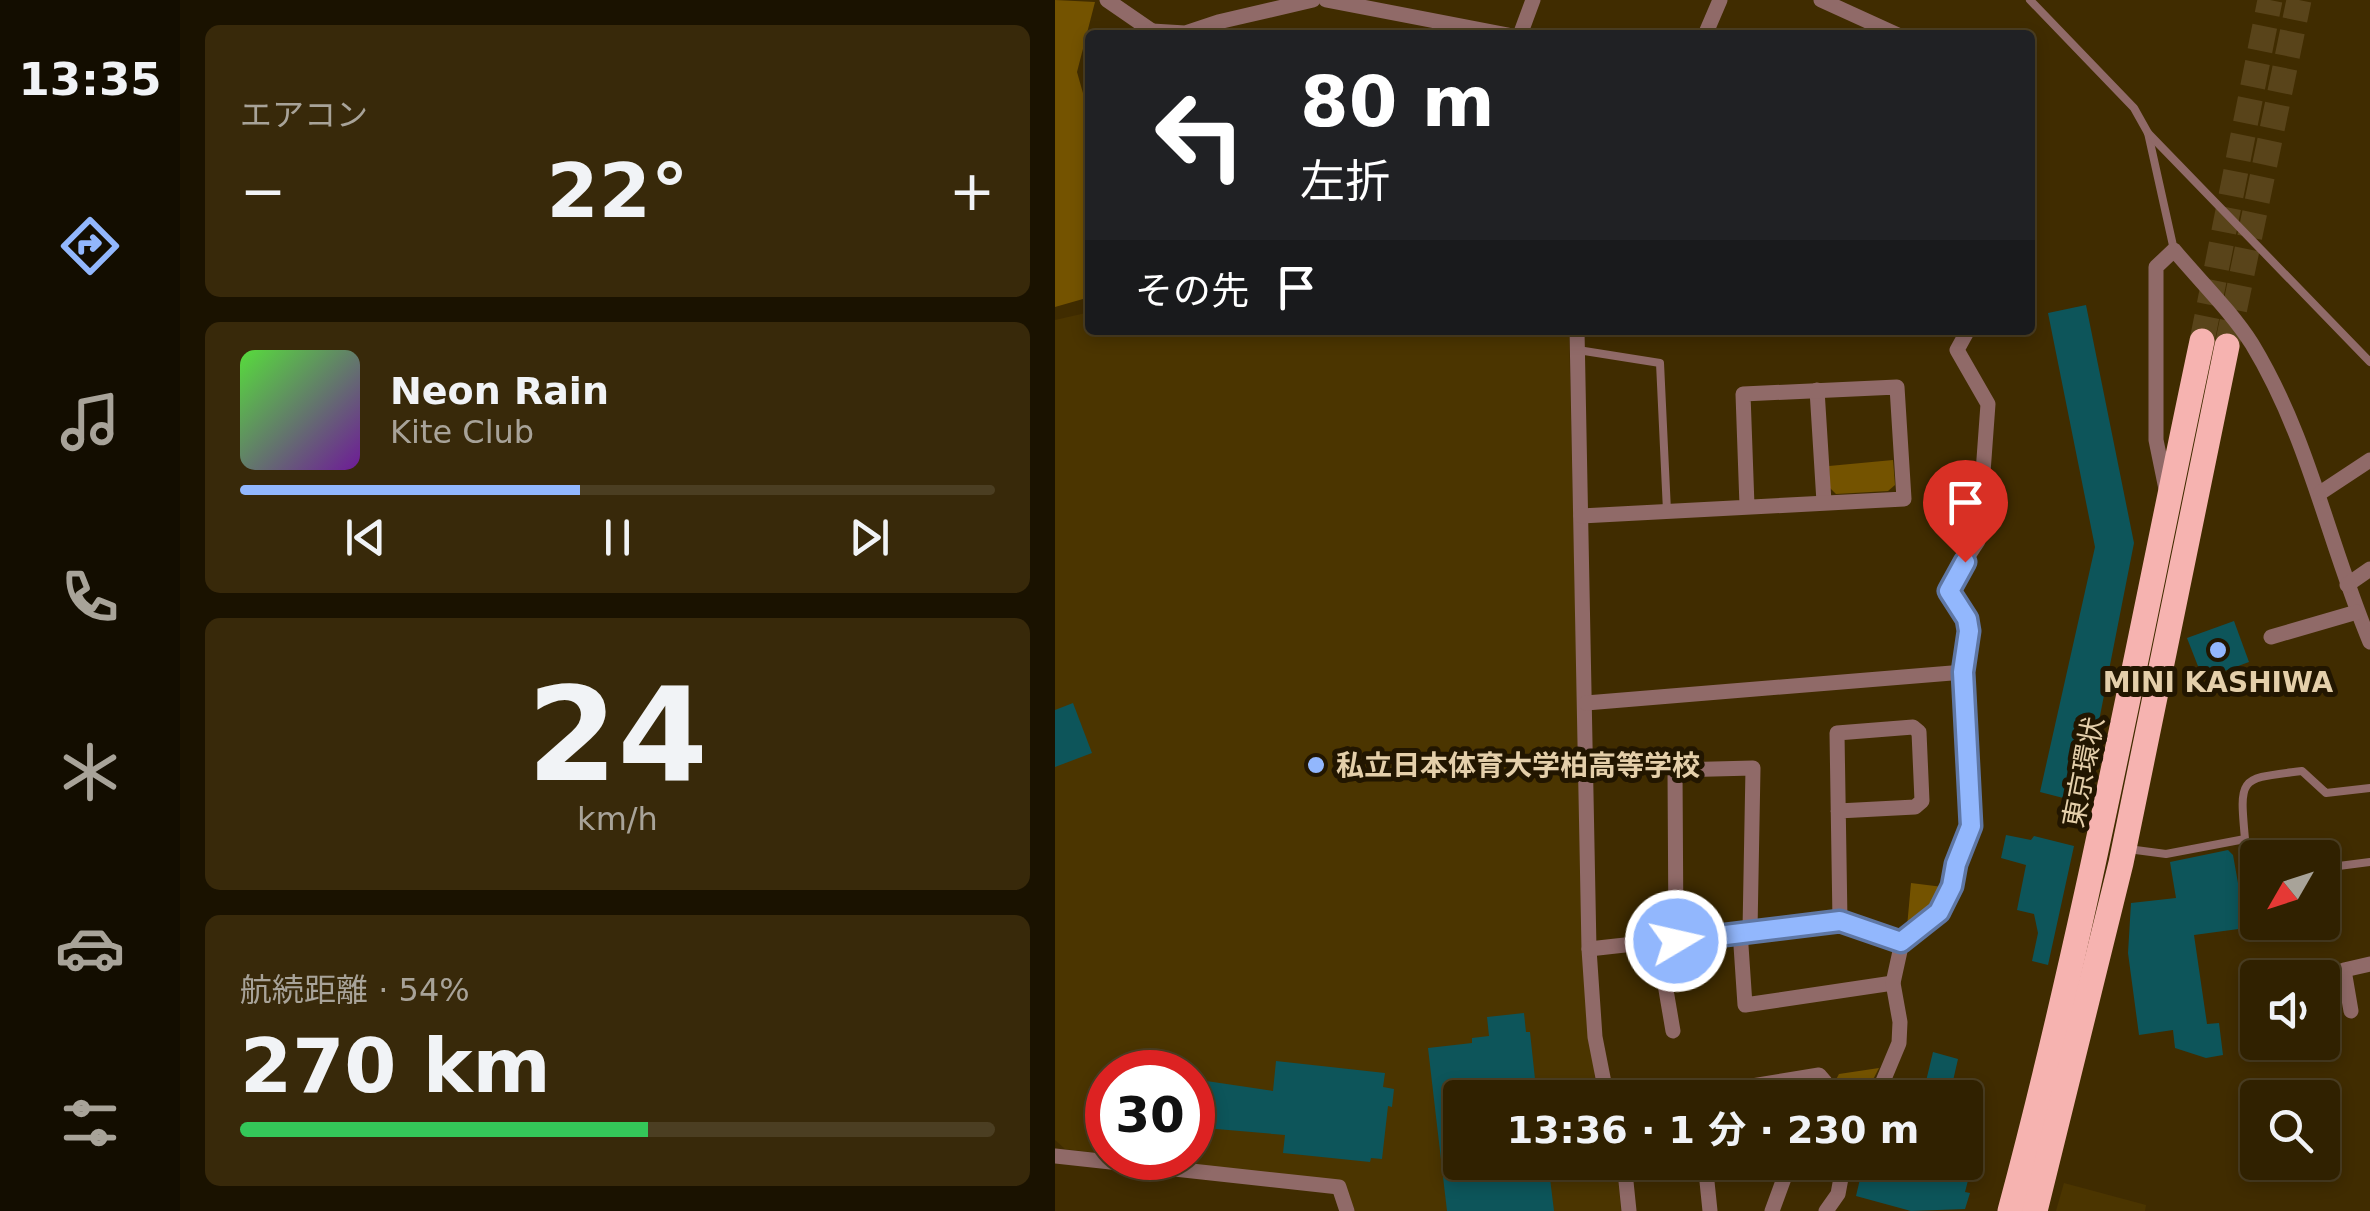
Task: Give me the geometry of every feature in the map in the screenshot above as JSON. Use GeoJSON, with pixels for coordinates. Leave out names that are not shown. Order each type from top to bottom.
{"type":"FeatureCollection","features":[{"type":"Feature","properties":{"kind":"highway","name":"東京環状"},"geometry":{"type":"LineString","coordinates":[[2010,1211],[2057,1034],[2169,499],[2214,344],[2124,849],[2035,1211]]}},
{"type":"Feature","properties":{"kind":"street"},"geometry":{"type":"LineString","coordinates":[[1107,0],[1148,30]]}},
{"type":"Feature","properties":{"kind":"street"},"geometry":{"type":"LineString","coordinates":[[1219,28],[1313,0]]}},
{"type":"Feature","properties":{"kind":"street"},"geometry":{"type":"LineString","coordinates":[[1325,0],[1482,30]]}},
{"type":"Feature","properties":{"kind":"street"},"geometry":{"type":"LineString","coordinates":[[1522,30],[1533,0]]}},
{"type":"Feature","properties":{"kind":"street"},"geometry":{"type":"LineString","coordinates":[[1707,30],[1720,0]]}},
{"type":"Feature","properties":{"kind":"street"},"geometry":{"type":"LineString","coordinates":[[1821,0],[1886,30]]}},
{"type":"Feature","properties":{"kind":"street"},"geometry":{"type":"LineString","coordinates":[[2169,499],[2156,440],[2156,266],[2174,250],[2250,342],[2290,416],[2370,642]]}},
{"type":"Feature","properties":{"kind":"street"},"geometry":{"type":"LineString","coordinates":[[1577,335],[1589,949],[1595,1036],[1604,1080]]}},
{"type":"Feature","properties":{"kind":"street"},"geometry":{"type":"LineString","coordinates":[[1883,1080],[1899,1042],[1900,1022],[1893,983],[1901,942],[1939,912],[1952,886],[1971,826],[1963,672],[1969,631],[1967,619],[1949,591],[1978,541],[1988,404],[1957,350],[1965,335]]}},
{"type":"Feature","properties":{"kind":"street"},"geometry":{"type":"LineString","coordinates":[[1581,516],[1904,499],[1897,387],[1743,394],[1747,506]]}},
{"type":"Feature","properties":{"kind":"street"},"geometry":{"type":"LineString","coordinates":[[1817,390],[1825,502]]}},
{"type":"Feature","properties":{"kind":"street"},"geometry":{"type":"LineString","coordinates":[[2320,493],[2370,460]]}},
{"type":"Feature","properties":{"kind":"street"},"geometry":{"type":"LineString","coordinates":[[2347,585],[2370,569]]}},
{"type":"Feature","properties":{"kind":"street"},"geometry":{"type":"LineString","coordinates":[[2271,636],[2357,612]]}},
{"type":"Feature","properties":{"kind":"street"},"geometry":{"type":"LineString","coordinates":[[1586,702],[1963,672]]}},
{"type":"Feature","properties":{"kind":"street"},"geometry":{"type":"LineString","coordinates":[[1838,811],[1915,807],[1922,800],[1919,732],[1913,727],[1837,733],[1838,811],[1840,921]]}},
{"type":"Feature","properties":{"kind":"street"},"geometry":{"type":"LineString","coordinates":[[1676,941],[1675,770],[1753,768],[1745,1005],[1893,983]]}},
{"type":"Feature","properties":{"kind":"street"},"geometry":{"type":"LineString","coordinates":[[1589,949],[1840,921],[1901,942]]}},
{"type":"Feature","properties":{"kind":"street"},"geometry":{"type":"LineString","coordinates":[[1658,943],[1673,1030]]}},
{"type":"Feature","properties":{"kind":"street"},"geometry":{"type":"LineString","coordinates":[[2351,1011],[2344,970],[2370,964]]}},
{"type":"Feature","properties":{"kind":"street"},"geometry":{"type":"LineString","coordinates":[[1788,1080],[1819,1075],[1823,1080]]}},
{"type":"Feature","properties":{"kind":"street"},"geometry":{"type":"LineString","coordinates":[[1055,1156],[1339,1187],[1347,1211]]}},
{"type":"Feature","properties":{"kind":"street"},"geometry":{"type":"LineString","coordinates":[[1626,1180],[1629,1211]]}},
{"type":"Feature","properties":{"kind":"street"},"geometry":{"type":"LineString","coordinates":[[1707,1180],[1710,1211]]}},
{"type":"Feature","properties":{"kind":"street"},"geometry":{"type":"LineString","coordinates":[[1772,1211],[1783,1180]]}},
{"type":"Feature","properties":{"kind":"street"},"geometry":{"type":"LineString","coordinates":[[1826,1211],[1838,1194],[1841,1180]]}},
{"type":"Feature","properties":{"kind":"lane"},"geometry":{"type":"LineString","coordinates":[[2030,0],[2134,108],[2149,134],[2370,362]]}},
{"type":"Feature","properties":{"kind":"lane"},"geometry":{"type":"LineString","coordinates":[[2149,134],[2174,250]]}},
{"type":"Feature","properties":{"kind":"lane"},"geometry":{"type":"LineString","coordinates":[[1578,350],[1660,363],[1667,511]]}},
{"type":"Feature","properties":{"kind":"lane"},"geometry":{"type":"LineString","coordinates":[[2124,849],[2166,854],[2245,838],[2241,793],[2256,777],[2302,771],[2325,794],[2370,788]]}},
{"type":"Feature","properties":{"kind":"lane"},"geometry":{"type":"LineString","coordinates":[[2340,866],[2370,862]]}},
{"type":"Feature","properties":{"kind":"shaded area"},"geometry":{"type":"Polygon","coordinates":[[[1055,0],[1095,2],[1077,72],[1085,100],[1085,298],[1055,307],[1055,0]]]}},
{"type":"Feature","properties":{"kind":"shaded area","name":"私立日本体育大学柏高等学校"},"geometry":{"type":"Polygon","coordinates":[[[1085,313],[1085,335],[1569,335],[1583,950],[1595,1080],[1443,1080],[1443,1180],[1618,1180],[1621,1211],[1355,1211],[1342,1184],[1215,1168],[1215,1050],[1085,1050],[1085,1151],[1065,1149],[1055,1140],[1055,320],[1085,313]]]}},
{"type":"Feature","properties":{"kind":"shaded area"},"geometry":{"type":"Polygon","coordinates":[[[1893,460],[1895,485],[1888,491],[1836,494],[1830,488],[1829,466],[1893,460]]]}},
{"type":"Feature","properties":{"kind":"shaded area"},"geometry":{"type":"Polygon","coordinates":[[[1911,883],[1943,887],[1933,906],[1907,927],[1911,883]]]}},
{"type":"Feature","properties":{"kind":"shaded area"},"geometry":{"type":"Polygon","coordinates":[[[1879,1068],[1873,1080],[1836,1080],[1839,1074],[1879,1068]]]}},
{"type":"Feature","properties":{"kind":"shaded area"},"geometry":{"type":"Polygon","coordinates":[[[2064,1183],[2146,1205],[2145,1211],[2056,1211],[2064,1183]]]}},
{"type":"Feature","properties":{"kind":"building"},"geometry":{"type":"Polygon","coordinates":[[[2086,305],[2134,543],[2086,787],[2075,801],[2040,792],[2095,547],[2048,313],[2086,305]]]}},
{"type":"Feature","properties":{"kind":"building","name":"MINI KASHIWA"},"geometry":{"type":"Polygon","coordinates":[[[2234,621],[2249,662],[2203,679],[2187,638],[2234,621]]]}},
{"type":"Feature","properties":{"kind":"building"},"geometry":{"type":"Polygon","coordinates":[[[1073,703],[1092,753],[1055,767],[1055,710],[1073,703]]]}},
{"type":"Feature","properties":{"kind":"building"},"geometry":{"type":"Polygon","coordinates":[[[2006,835],[2031,840],[2034,836],[2074,846],[2048,965],[2032,961],[2038,933],[2034,914],[2017,910],[2026,865],[2001,858],[2006,835]]]}},
{"type":"Feature","properties":{"kind":"building"},"geometry":{"type":"Polygon","coordinates":[[[2228,850],[2233,855],[2240,894],[2240,929],[2194,935],[2207,1024],[2219,1023],[2223,1055],[2206,1058],[2175,1048],[2173,1030],[2139,1035],[2128,953],[2131,903],[2176,898],[2170,862],[2228,850]]]}},
{"type":"Feature","properties":{"kind":"building"},"geometry":{"type":"Polygon","coordinates":[[[1524,1013],[1535,1080],[1443,1080],[1443,1177],[1428,1048],[1472,1043],[1472,1038],[1489,1036],[1487,1017],[1524,1013]]]}},
{"type":"Feature","properties":{"kind":"building"},"geometry":{"type":"Polygon","coordinates":[[[1933,1052],[1958,1059],[1953,1080],[1926,1080],[1933,1052]]]}},
{"type":"Feature","properties":{"kind":"building"},"geometry":{"type":"Polygon","coordinates":[[[1276,1061],[1385,1073],[1383,1087],[1394,1089],[1392,1107],[1388,1106],[1382,1159],[1371,1158],[1370,1162],[1283,1153],[1285,1135],[1215,1129],[1215,1082],[1273,1091],[1276,1061]]]}},
{"type":"Feature","properties":{"kind":"building"},"geometry":{"type":"Polygon","coordinates":[[[1443,1180],[1550,1180],[1554,1211],[1447,1211],[1443,1180]]]}},
{"type":"Feature","properties":{"kind":"building"},"geometry":{"type":"Polygon","coordinates":[[[1860,1180],[1968,1180],[1965,1192],[1970,1193],[1965,1209],[1911,1211],[1856,1196],[1860,1180]]]}},
{"type":"Feature","properties":{"kind":"tunnel"},"geometry":{"type":"LineString","coordinates":[[2202,341],[2270,0]]}},
{"type":"Feature","properties":{"kind":"tunnel"},"geometry":{"type":"LineString","coordinates":[[2227,346],[2299,0]]}},
{"type":"Feature","properties":{"kind":"place","name":"MINI KASHIWA"},"geometry":{"type":"Point","coordinates":[2218,650]}},
{"type":"Feature","properties":{"kind":"place","name":"私立日本体育大学柏高等学校"},"geometry":{"type":"Point","coordinates":[1316,765]}},
{"type":"Feature","properties":{"kind":"route"},"geometry":{"type":"LineString","coordinates":[[1676,941],[1840,921],[1901,942],[1939,912],[1952,886],[1971,826],[1963,672],[1969,631],[1967,619],[1949,591],[1965,562]]}}]}
